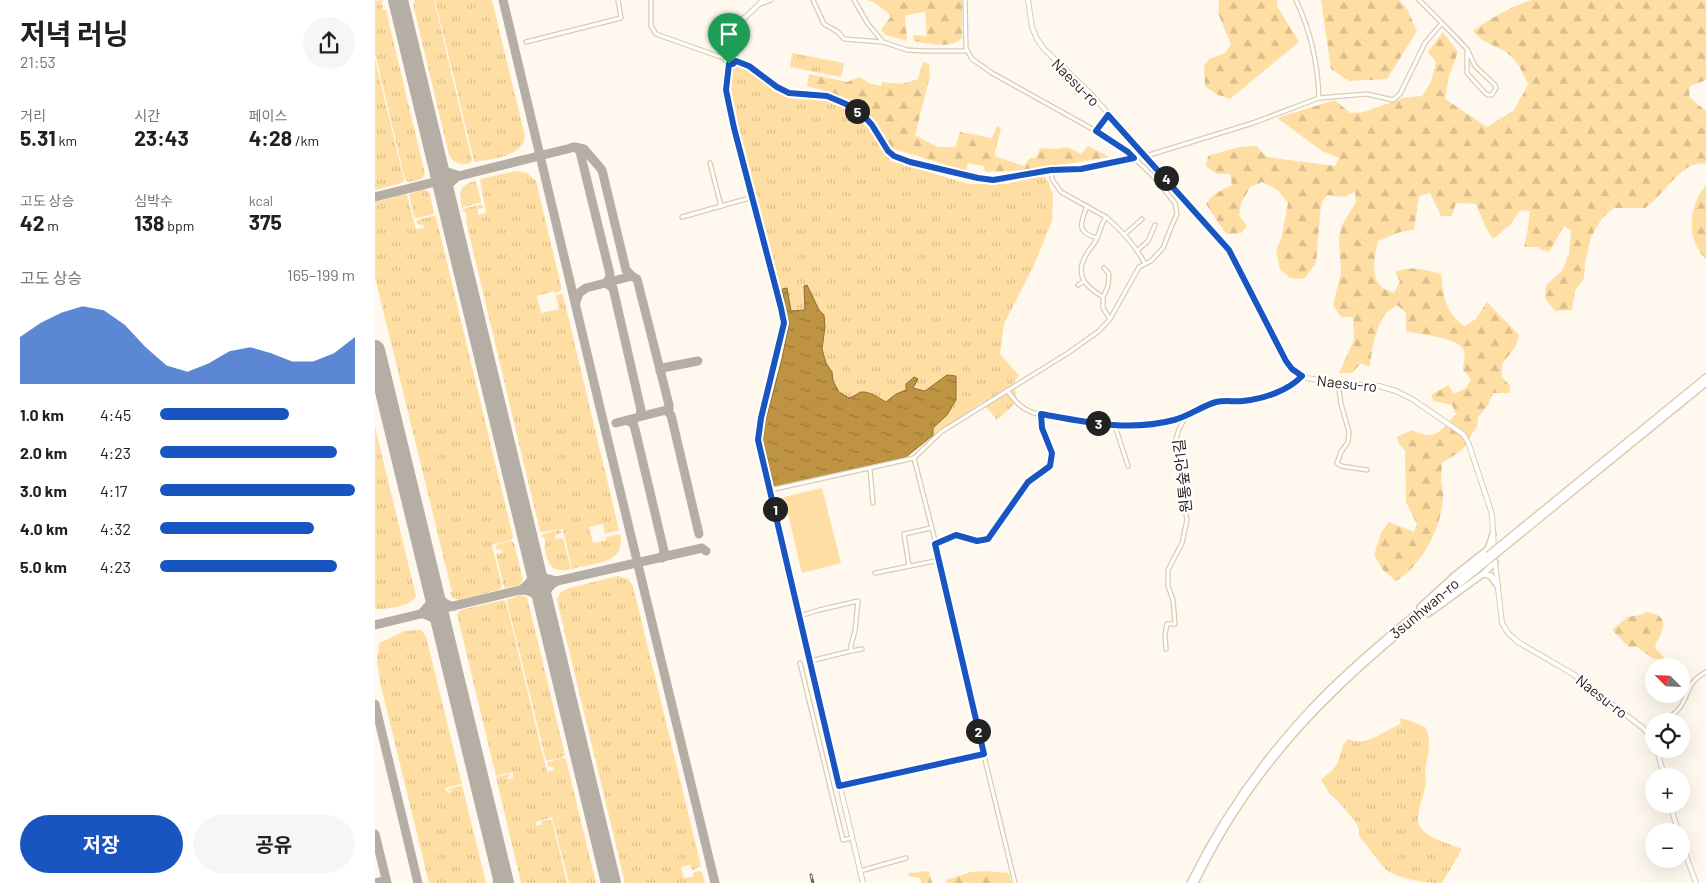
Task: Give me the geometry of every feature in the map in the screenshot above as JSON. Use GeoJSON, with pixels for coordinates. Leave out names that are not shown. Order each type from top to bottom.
{"type":"FeatureCollection","features":[{"type":"Feature","properties":{"kind":"highway","name":"3sunhwan-ro"},"geometry":{"type":"LineString","coordinates":[[1190,883],[1233,807],[1273,752],[1319,700],[1395,634],[1490,558],[1498,549],[1706,377]]}},
{"type":"Feature","properties":{"kind":"highway","name":"3sunhwan-ro"},"geometry":{"type":"LineString","coordinates":[[1498,549],[1706,383]]}},
{"type":"Feature","properties":{"kind":"highway"},"geometry":{"type":"LineString","coordinates":[[1395,634],[1483,574],[1490,558],[1493,534]]}},
{"type":"Feature","properties":{"kind":"highway"},"geometry":{"type":"LineString","coordinates":[[1483,574],[1491,576],[1497,585]]}},
{"type":"Feature","properties":{"kind":"highway","name":"3sunhwan-ro"},"geometry":{"type":"LineString","coordinates":[[1195,883],[1233,815],[1272,759],[1337,688],[1395,634]]}},
{"type":"Feature","properties":{"kind":"street"},"geometry":{"type":"LineString","coordinates":[[526,42],[621,18],[618,0]]}},
{"type":"Feature","properties":{"kind":"street"},"geometry":{"type":"LineString","coordinates":[[651,0],[651,26],[655,34],[725,59],[729,64],[726,90],[734,128],[784,323],[758,433],[758,440],[863,883]]}},
{"type":"Feature","properties":{"kind":"street"},"geometry":{"type":"LineString","coordinates":[[736,61],[735,56],[732,54],[732,42],[736,26],[763,0]]}},
{"type":"Feature","properties":{"kind":"street"},"geometry":{"type":"LineString","coordinates":[[758,5],[771,0]]}},
{"type":"Feature","properties":{"kind":"street"},"geometry":{"type":"LineString","coordinates":[[813,0],[824,24],[838,32],[845,39],[883,42],[907,50],[967,51]]}},
{"type":"Feature","properties":{"kind":"street"},"geometry":{"type":"LineString","coordinates":[[854,0],[868,24],[883,42]]}},
{"type":"Feature","properties":{"kind":"street"},"geometry":{"type":"LineString","coordinates":[[770,490],[913,458],[941,432],[1089,339],[1110,319],[1139,267],[1151,261],[1163,248],[1177,214],[1177,208],[1171,197],[1128,152],[1096,131],[991,73],[972,60],[967,51],[965,0]]}},
{"type":"Feature","properties":{"kind":"street","name":"Naesu-ro"},"geometry":{"type":"LineString","coordinates":[[1029,0],[1032,26],[1040,44],[1089,93],[1229,250],[1286,361],[1292,369],[1302,376],[1338,383],[1379,386],[1396,391],[1412,398],[1463,434],[1468,442],[1489,504],[1493,534],[1498,549],[1490,558],[1497,585],[1502,624],[1518,642],[1573,674],[1645,731]]}},
{"type":"Feature","properties":{"kind":"street"},"geometry":{"type":"LineString","coordinates":[[1296,0],[1311,38],[1318,70],[1319,98]]}},
{"type":"Feature","properties":{"kind":"street"},"geometry":{"type":"LineString","coordinates":[[1419,0],[1467,48],[1475,66],[1495,85],[1496,88],[1492,95],[1485,93],[1467,73],[1467,48]]}},
{"type":"Feature","properties":{"kind":"street"},"geometry":{"type":"LineString","coordinates":[[1145,156],[1253,123],[1319,98],[1367,94],[1393,100],[1403,90],[1425,43],[1442,23]]}},
{"type":"Feature","properties":{"kind":"street"},"geometry":{"type":"LineString","coordinates":[[725,59],[729,54],[732,54]]}},
{"type":"Feature","properties":{"kind":"street"},"geometry":{"type":"LineString","coordinates":[[729,64],[733,64],[736,61]]}},
{"type":"Feature","properties":{"kind":"street"},"geometry":{"type":"LineString","coordinates":[[736,61],[749,66],[777,87],[789,93],[827,96],[846,104],[864,116],[872,125],[888,151],[894,156],[910,162],[993,180],[1051,170],[1081,169],[1134,158]]}},
{"type":"Feature","properties":{"kind":"street"},"geometry":{"type":"LineString","coordinates":[[1096,131],[1108,115]]}},
{"type":"Feature","properties":{"kind":"street"},"geometry":{"type":"LineString","coordinates":[[710,163],[721,206]]}},
{"type":"Feature","properties":{"kind":"street"},"geometry":{"type":"LineString","coordinates":[[1051,170],[1052,179],[1061,192],[1106,217],[1125,235],[1145,264]]}},
{"type":"Feature","properties":{"kind":"street"},"geometry":{"type":"LineString","coordinates":[[682,217],[753,197]]}},
{"type":"Feature","properties":{"kind":"street"},"geometry":{"type":"LineString","coordinates":[[1087,206],[1081,222],[1081,228],[1088,236],[1097,238]]}},
{"type":"Feature","properties":{"kind":"street"},"geometry":{"type":"LineString","coordinates":[[1103,297],[1089,289],[1083,282],[1082,276],[1083,260],[1097,238],[1106,217]]}},
{"type":"Feature","properties":{"kind":"street"},"geometry":{"type":"LineString","coordinates":[[1125,235],[1142,219]]}},
{"type":"Feature","properties":{"kind":"street"},"geometry":{"type":"LineString","coordinates":[[1137,251],[1148,241],[1155,225]]}},
{"type":"Feature","properties":{"kind":"street"},"geometry":{"type":"LineString","coordinates":[[1104,268],[1109,274],[1108,286],[1103,297],[1103,308],[1110,319]]}},
{"type":"Feature","properties":{"kind":"street"},"geometry":{"type":"LineString","coordinates":[[1078,285],[1083,282]]}},
{"type":"Feature","properties":{"kind":"street"},"geometry":{"type":"LineString","coordinates":[[1007,390],[1024,409],[1031,413],[1130,427],[1154,424],[1186,416],[1216,402],[1247,401],[1279,391],[1291,385],[1302,376]]}},
{"type":"Feature","properties":{"kind":"street"},"geometry":{"type":"LineString","coordinates":[[1338,383],[1341,404],[1349,432],[1348,442],[1337,462],[1341,466],[1367,470]]}},
{"type":"Feature","properties":{"kind":"street"},"geometry":{"type":"LineString","coordinates":[[935,544],[956,535],[977,541],[988,539],[1028,482],[1050,466],[1052,453],[1042,428],[1041,414]]}},
{"type":"Feature","properties":{"kind":"street","name":"원통숲안1길"},"geometry":{"type":"LineString","coordinates":[[1166,649],[1165,628],[1167,624],[1175,624],[1173,600],[1168,586],[1169,567],[1182,543],[1187,524],[1183,482],[1175,442],[1186,416]]}},
{"type":"Feature","properties":{"kind":"street"},"geometry":{"type":"LineString","coordinates":[[1115,426],[1128,466]]}},
{"type":"Feature","properties":{"kind":"street"},"geometry":{"type":"LineString","coordinates":[[913,458],[1015,883]]}},
{"type":"Feature","properties":{"kind":"street"},"geometry":{"type":"LineString","coordinates":[[870,469],[873,503]]}},
{"type":"Feature","properties":{"kind":"street"},"geometry":{"type":"LineString","coordinates":[[909,566],[903,534],[931,528]]}},
{"type":"Feature","properties":{"kind":"street"},"geometry":{"type":"LineString","coordinates":[[875,573],[939,560]]}},
{"type":"Feature","properties":{"kind":"street"},"geometry":{"type":"LineString","coordinates":[[800,616],[858,601],[851,651]]}},
{"type":"Feature","properties":{"kind":"street"},"geometry":{"type":"LineString","coordinates":[[809,661],[862,649]]}},
{"type":"Feature","properties":{"kind":"street"},"geometry":{"type":"LineString","coordinates":[[800,663],[843,840],[852,838]]}},
{"type":"Feature","properties":{"kind":"street"},"geometry":{"type":"LineString","coordinates":[[1674,713],[1685,698],[1691,683],[1706,672]]}},
{"type":"Feature","properties":{"kind":"street"},"geometry":{"type":"LineString","coordinates":[[839,786],[984,754]]}},
{"type":"Feature","properties":{"kind":"street"},"geometry":{"type":"LineString","coordinates":[[860,872],[906,858]]}},
{"type":"Feature","properties":{"kind":"street"},"geometry":{"type":"LineString","coordinates":[[1690,867],[1696,883]]}},
{"type":"Feature","properties":{"kind":"green space"},"geometry":{"type":"Polygon","coordinates":[[[414,0],[434,0],[472,160],[470,163],[458,163],[449,155],[413,4],[415,3],[414,0]]]}},
{"type":"Feature","properties":{"kind":"green space"},"geometry":{"type":"Polygon","coordinates":[[[435,0],[492,0],[525,136],[523,143],[513,152],[498,158],[474,161],[435,0]]]}},
{"type":"Feature","properties":{"kind":"green space"},"geometry":{"type":"Polygon","coordinates":[[[867,0],[962,0],[962,38],[946,45],[914,41],[913,35],[927,36],[925,12],[905,16],[907,41],[886,35],[881,30],[891,16],[876,3],[867,0]]]}},
{"type":"Feature","properties":{"kind":"green space"},"geometry":{"type":"Polygon","coordinates":[[[1219,0],[1277,0],[1277,6],[1299,42],[1230,99],[1216,94],[1205,86],[1204,66],[1209,59],[1225,53],[1231,44],[1218,13],[1219,0]]]}},
{"type":"Feature","properties":{"kind":"green space"},"geometry":{"type":"Polygon","coordinates":[[[1321,0],[1399,0],[1407,9],[1417,31],[1387,79],[1349,81],[1331,69],[1321,0]]]}},
{"type":"Feature","properties":{"kind":"green space"},"geometry":{"type":"Polygon","coordinates":[[[1532,0],[1706,0],[1706,80],[1690,86],[1689,97],[1706,111],[1706,164],[1693,165],[1681,172],[1645,208],[1614,208],[1602,218],[1591,237],[1585,262],[1584,278],[1575,291],[1572,310],[1555,311],[1545,299],[1546,285],[1562,271],[1569,254],[1571,231],[1564,226],[1549,252],[1538,247],[1524,247],[1530,211],[1520,210],[1511,224],[1493,239],[1476,204],[1456,203],[1452,216],[1441,216],[1430,193],[1419,196],[1414,230],[1400,232],[1378,241],[1374,272],[1384,289],[1394,293],[1400,281],[1395,272],[1401,270],[1418,269],[1441,274],[1446,303],[1452,314],[1464,326],[1476,319],[1487,302],[1519,335],[1516,346],[1502,364],[1502,377],[1510,386],[1510,393],[1493,393],[1488,405],[1478,417],[1477,426],[1462,450],[1442,463],[1441,482],[1443,496],[1439,521],[1422,555],[1406,574],[1396,581],[1383,570],[1374,555],[1381,533],[1389,522],[1414,532],[1417,524],[1406,502],[1405,451],[1398,442],[1397,437],[1412,430],[1432,435],[1441,430],[1456,414],[1452,405],[1434,401],[1431,395],[1448,385],[1454,394],[1466,388],[1471,379],[1463,370],[1464,351],[1461,346],[1447,340],[1406,331],[1406,313],[1397,305],[1383,317],[1373,346],[1370,367],[1361,363],[1352,373],[1339,373],[1354,340],[1353,317],[1341,317],[1333,305],[1341,272],[1339,238],[1342,225],[1356,202],[1355,192],[1345,197],[1327,195],[1321,204],[1316,263],[1304,279],[1290,278],[1280,269],[1276,251],[1281,239],[1288,203],[1278,190],[1262,182],[1250,187],[1241,204],[1239,216],[1247,226],[1241,233],[1226,234],[1206,204],[1213,195],[1232,185],[1230,174],[1217,174],[1206,166],[1208,156],[1239,147],[1256,146],[1267,157],[1335,166],[1339,158],[1322,151],[1277,118],[1335,100],[1350,113],[1364,112],[1403,98],[1422,96],[1431,82],[1436,62],[1428,52],[1443,32],[1458,52],[1449,76],[1445,99],[1487,127],[1514,110],[1528,85],[1519,67],[1510,55],[1485,42],[1473,31],[1501,13],[1532,0]]]}},
{"type":"Feature","properties":{"kind":"green space"},"geometry":{"type":"Polygon","coordinates":[[[375,1],[384,1],[381,2],[382,6],[385,6],[383,10],[386,10],[425,174],[422,179],[409,182],[405,180],[375,53],[375,1]]]}},
{"type":"Feature","properties":{"kind":"green space"},"geometry":{"type":"Polygon","coordinates":[[[792,53],[844,63],[841,77],[790,67],[792,53]]]}},
{"type":"Feature","properties":{"kind":"green space"},"geometry":{"type":"Polygon","coordinates":[[[375,59],[404,180],[402,183],[375,190],[375,59]]]}},
{"type":"Feature","properties":{"kind":"green space"},"geometry":{"type":"Polygon","coordinates":[[[923,62],[929,64],[930,76],[915,135],[938,147],[955,147],[960,132],[992,138],[997,126],[1001,129],[994,156],[1024,166],[1030,158],[1036,158],[1040,148],[1056,149],[1067,147],[1081,154],[1088,146],[1110,157],[1030,170],[985,172],[984,166],[968,163],[966,171],[891,148],[874,121],[861,107],[839,96],[807,86],[809,74],[847,82],[860,77],[869,83],[881,86],[882,82],[902,84],[918,79],[923,62]]]}},
{"type":"Feature","properties":{"kind":"green space"},"geometry":{"type":"Polygon","coordinates":[[[737,63],[773,88],[796,97],[825,99],[848,109],[870,130],[891,161],[969,184],[1008,184],[1040,175],[1048,181],[1053,196],[1052,221],[1034,265],[1004,324],[1000,354],[1019,376],[1014,382],[1017,402],[997,420],[982,402],[906,457],[774,487],[765,434],[766,414],[788,323],[743,154],[730,93],[733,67],[737,63]]]}},
{"type":"Feature","properties":{"kind":"green space"},"geometry":{"type":"Polygon","coordinates":[[[516,171],[527,173],[536,181],[562,290],[537,296],[541,313],[559,309],[556,295],[563,295],[619,530],[605,534],[603,524],[589,527],[593,543],[606,540],[606,537],[620,534],[621,544],[619,551],[614,557],[599,563],[572,569],[563,529],[540,531],[467,220],[465,212],[463,212],[463,209],[482,204],[483,208],[478,209],[478,215],[486,213],[480,179],[516,171]]]}},
{"type":"Feature","properties":{"kind":"green space"},"geometry":{"type":"Polygon","coordinates":[[[476,181],[481,202],[462,208],[461,190],[466,185],[476,181]]]}},
{"type":"Feature","properties":{"kind":"green space"},"geometry":{"type":"Polygon","coordinates":[[[1706,185],[1706,259],[1699,251],[1695,242],[1692,233],[1692,222],[1696,202],[1706,185]]]}},
{"type":"Feature","properties":{"kind":"green space"},"geometry":{"type":"Polygon","coordinates":[[[424,189],[429,192],[434,212],[432,215],[416,218],[409,194],[424,189]]]}},
{"type":"Feature","properties":{"kind":"green space"},"geometry":{"type":"Polygon","coordinates":[[[407,195],[416,229],[424,228],[423,225],[417,224],[417,220],[436,217],[513,537],[511,540],[492,545],[502,586],[501,589],[459,600],[453,598],[449,593],[452,592],[375,277],[375,202],[407,195]]]}},
{"type":"Feature","properties":{"kind":"green space"},"geometry":{"type":"Polygon","coordinates":[[[375,427],[416,596],[404,605],[375,609],[375,427]]]}},
{"type":"Feature","properties":{"kind":"green space"},"geometry":{"type":"Polygon","coordinates":[[[822,488],[841,563],[802,573],[784,497],[822,488]]]}},
{"type":"Feature","properties":{"kind":"green space"},"geometry":{"type":"Polygon","coordinates":[[[559,530],[562,532],[555,536],[556,539],[563,538],[571,569],[558,570],[554,568],[547,557],[544,537],[541,537],[543,534],[559,530]]]}},
{"type":"Feature","properties":{"kind":"green space"},"geometry":{"type":"Polygon","coordinates":[[[511,541],[514,543],[523,580],[519,585],[506,588],[504,587],[496,554],[502,553],[501,549],[498,550],[495,547],[496,545],[511,541]]]}},
{"type":"Feature","properties":{"kind":"green space"},"geometry":{"type":"Polygon","coordinates":[[[617,576],[628,579],[633,586],[701,866],[693,870],[690,865],[681,867],[684,878],[693,877],[694,872],[699,871],[702,872],[705,883],[625,883],[557,600],[560,593],[566,589],[617,576]]]}},
{"type":"Feature","properties":{"kind":"green space"},"geometry":{"type":"Polygon","coordinates":[[[521,595],[527,597],[565,755],[553,760],[546,760],[507,602],[508,599],[521,595]]]}},
{"type":"Feature","properties":{"kind":"green space"},"geometry":{"type":"Polygon","coordinates":[[[504,600],[547,772],[554,770],[553,767],[547,766],[548,762],[566,759],[596,883],[569,883],[552,817],[536,822],[536,825],[542,825],[541,821],[552,820],[567,883],[521,883],[496,777],[510,774],[511,776],[507,777],[508,779],[513,778],[513,772],[496,776],[457,614],[461,610],[504,600]]]}},
{"type":"Feature","properties":{"kind":"green space"},"geometry":{"type":"Polygon","coordinates":[[[1646,612],[1659,616],[1662,620],[1663,629],[1655,645],[1656,649],[1664,658],[1653,658],[1637,647],[1629,647],[1612,630],[1627,617],[1641,615],[1646,612]]]}},
{"type":"Feature","properties":{"kind":"green space"},"geometry":{"type":"Polygon","coordinates":[[[421,630],[426,636],[462,784],[445,788],[447,793],[451,792],[451,790],[448,791],[449,789],[462,785],[486,883],[429,883],[381,686],[377,660],[379,643],[405,631],[421,630]]]}},
{"type":"Feature","properties":{"kind":"green space"},"geometry":{"type":"Polygon","coordinates":[[[1399,718],[1425,727],[1428,736],[1429,746],[1425,770],[1426,785],[1420,804],[1419,825],[1422,830],[1432,837],[1462,849],[1442,883],[1412,880],[1385,869],[1359,836],[1359,828],[1354,820],[1330,794],[1321,780],[1337,765],[1342,747],[1348,739],[1355,741],[1368,740],[1401,724],[1399,718]]]}},
{"type":"Feature","properties":{"kind":"green space"},"geometry":{"type":"Polygon","coordinates":[[[929,871],[932,883],[922,883],[920,878],[908,876],[909,873],[929,871]]]}},
{"type":"Feature","properties":{"kind":"green space"},"geometry":{"type":"Polygon","coordinates":[[[971,872],[1009,873],[1011,883],[947,883],[946,880],[971,872]]]}},
{"type":"Feature","properties":{"kind":"water"},"geometry":{"type":"Polygon","coordinates":[[[807,285],[819,310],[824,315],[825,327],[822,349],[826,363],[832,372],[833,381],[839,392],[849,398],[861,392],[867,393],[886,402],[896,394],[906,390],[906,384],[914,377],[918,379],[913,388],[925,391],[947,375],[956,376],[956,400],[947,415],[933,428],[933,435],[906,457],[774,487],[763,441],[765,423],[789,324],[782,289],[787,288],[791,311],[805,310],[804,286],[807,285]]]}},
{"type":"Feature","properties":{"kind":"taxiway"},"geometry":{"type":"LineString","coordinates":[[503,0],[715,883]]}},
{"type":"Feature","properties":{"kind":"taxiway"},"geometry":{"type":"LineString","coordinates":[[573,147],[580,152],[610,274],[606,283],[613,288],[641,410],[640,416]]}},
{"type":"Feature","properties":{"kind":"taxiway"},"geometry":{"type":"LineString","coordinates":[[375,197],[575,147],[584,149],[602,170],[626,270],[633,277]]}},
{"type":"Feature","properties":{"kind":"taxiway"},"geometry":{"type":"LineString","coordinates":[[437,162],[444,171],[457,175]]}},
{"type":"Feature","properties":{"kind":"taxiway"},"geometry":{"type":"LineString","coordinates":[[445,195],[448,185],[458,176]]}},
{"type":"Feature","properties":{"kind":"taxiway"},"geometry":{"type":"LineString","coordinates":[[576,302],[579,293],[586,288],[632,276],[637,279],[669,405],[669,409],[666,410]]}},
{"type":"Feature","properties":{"kind":"taxiway"},"geometry":{"type":"LineString","coordinates":[[660,371],[662,368],[698,361]]}},
{"type":"Feature","properties":{"kind":"taxiway"},"geometry":{"type":"LineString","coordinates":[[375,366],[381,376]]}},
{"type":"Feature","properties":{"kind":"taxiway"},"geometry":{"type":"LineString","coordinates":[[616,423],[666,410],[671,415],[699,534]]}},
{"type":"Feature","properties":{"kind":"taxiway"},"geometry":{"type":"LineString","coordinates":[[628,421],[633,423],[635,429],[664,551],[662,558]]}},
{"type":"Feature","properties":{"kind":"taxiway"},"geometry":{"type":"LineString","coordinates":[[535,568],[545,578],[557,581],[702,548],[706,551]]}},
{"type":"Feature","properties":{"kind":"taxiway"},"geometry":{"type":"LineString","coordinates":[[521,590],[530,582],[535,568]]}},
{"type":"Feature","properties":{"kind":"taxiway"},"geometry":{"type":"LineString","coordinates":[[544,605],[544,597],[547,591],[557,581]]}},
{"type":"Feature","properties":{"kind":"taxiway"},"geometry":{"type":"LineString","coordinates":[[421,614],[430,604],[433,588]]}},
{"type":"Feature","properties":{"kind":"taxiway"},"geometry":{"type":"LineString","coordinates":[[433,589],[444,603],[454,606]]}},
{"type":"Feature","properties":{"kind":"taxiway"},"geometry":{"type":"LineString","coordinates":[[375,625],[520,590],[535,594],[544,607]]}},
{"type":"Feature","properties":{"kind":"taxiway"},"geometry":{"type":"LineString","coordinates":[[424,614],[436,619],[442,627]]}},
{"type":"Feature","properties":{"kind":"taxiway"},"geometry":{"type":"LineString","coordinates":[[375,704],[418,883]]}},
{"type":"Feature","properties":{"kind":"taxiway"},"geometry":{"type":"LineString","coordinates":[[375,834],[387,883]]}},
{"type":"Feature","properties":{"kind":"taxiway"},"geometry":{"type":"LineString","coordinates":[[497,883],[501,871]]}},
{"type":"Feature","properties":{"kind":"taxiway"},"geometry":{"type":"LineString","coordinates":[[375,883],[383,881],[387,883]]}},
{"type":"Feature","properties":{"kind":"runway"},"geometry":{"type":"LineString","coordinates":[[398,0],[611,883]]}},
{"type":"Feature","properties":{"kind":"runway"},"geometry":{"type":"LineString","coordinates":[[375,350],[504,883]]}},
{"type":"Feature","properties":{"kind":"railway"},"geometry":{"type":"LineString","coordinates":[[811,875],[813,883]]}},
{"type":"Feature","properties":{"kind":"route"},"geometry":{"type":"LineString","coordinates":[[736,61],[749,66],[777,87],[789,93],[827,96],[846,104],[864,116],[877,132],[888,151],[894,156],[910,162],[978,178],[993,180],[1051,170],[1081,169],[1104,166],[1134,158],[1096,131],[1108,115],[1206,222],[1229,250],[1286,361],[1292,369],[1302,376],[1283,390],[1259,398],[1247,401],[1216,402],[1179,418],[1154,424],[1115,426],[1041,414],[1042,428],[1053,458],[1050,466],[1028,482],[988,539],[977,541],[956,535],[935,544],[984,754],[839,786],[758,440],[767,391],[784,323],[760,223],[734,128],[726,90],[729,64],[733,64],[736,61]]}}]}
